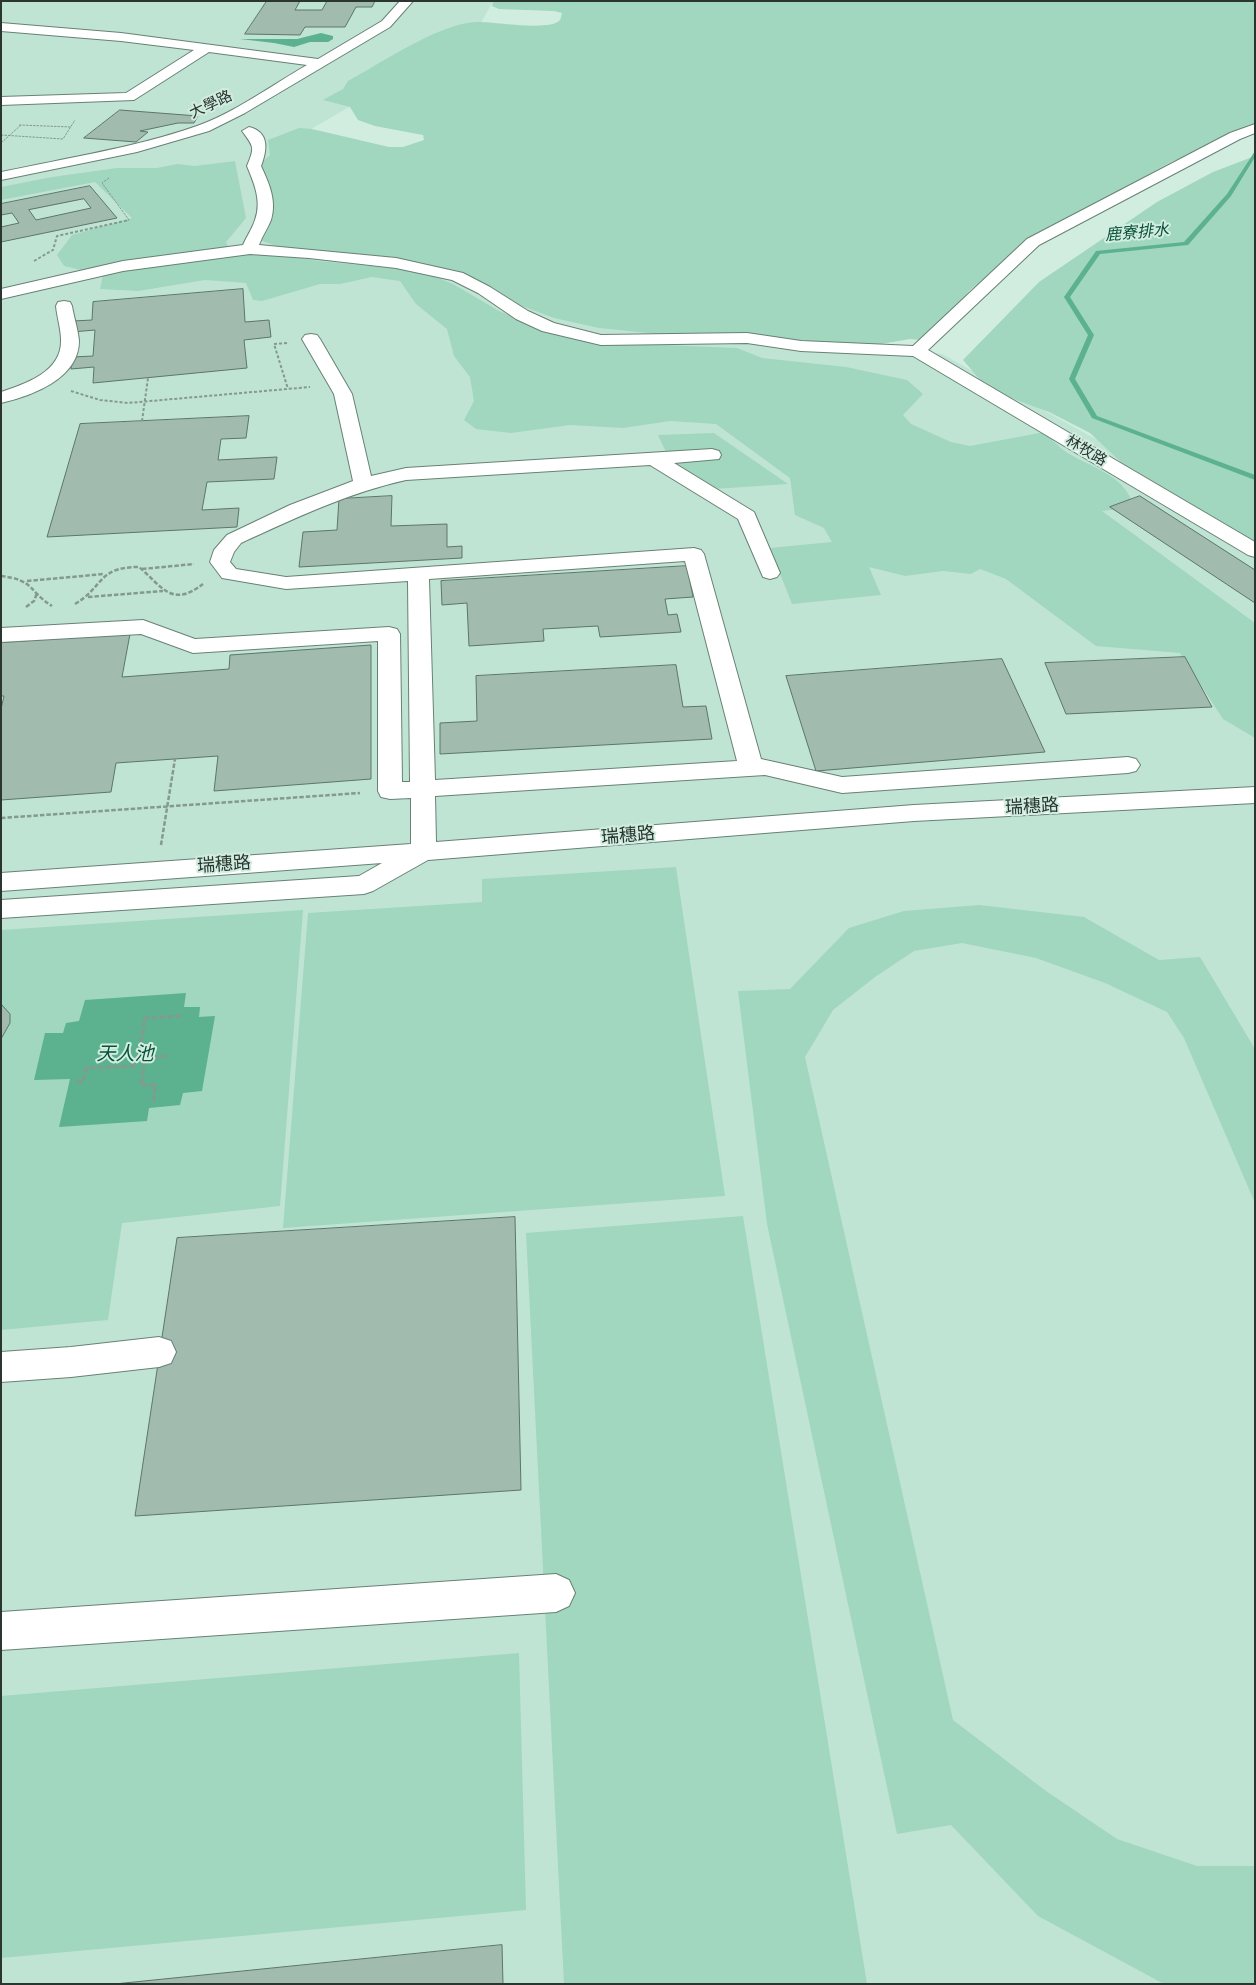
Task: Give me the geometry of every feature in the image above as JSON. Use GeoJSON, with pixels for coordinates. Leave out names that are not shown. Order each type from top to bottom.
{"type":"FeatureCollection","features":[{"type":"Feature","properties":{"kind":"street","name":"大學路"},"geometry":{"type":"LineString","coordinates":[[1,176],[118,152],[204,128],[240,110],[386,24],[407,1]]}},
{"type":"Feature","properties":{"kind":"street"},"geometry":{"type":"LineString","coordinates":[[1,27],[121,37],[322,63]]}},
{"type":"Feature","properties":{"kind":"street"},"geometry":{"type":"LineString","coordinates":[[1,101],[129,97],[205,49]]}},
{"type":"Feature","properties":{"kind":"street"},"geometry":{"type":"LineString","coordinates":[[1,294],[124,266],[250,249],[309,253],[396,263],[457,276],[484,290],[522,315],[548,327],[601,340],[747,338],[802,346],[917,351],[1033,242],[1226,140],[1255,128]]}},
{"type":"Feature","properties":{"kind":"street"},"geometry":{"type":"LineString","coordinates":[[249,131],[258,139],[261,146],[254,166],[265,192],[266,210],[250,249]]}},
{"type":"Feature","properties":{"kind":"street"},"geometry":{"type":"LineString","coordinates":[[1,398],[48,379],[65,360],[70,344],[64,306]]}},
{"type":"Feature","properties":{"kind":"street"},"geometry":{"type":"LineString","coordinates":[[311,339],[343,394],[363,484]]}},
{"type":"Feature","properties":{"kind":"street","name":"林牧路"},"geometry":{"type":"LineString","coordinates":[[917,351],[1255,551]]}},
{"type":"Feature","properties":{"kind":"street"},"geometry":{"type":"LineString","coordinates":[[712,455],[406,474],[363,484],[297,509],[234,539],[224,550],[220,562],[229,574],[286,583],[694,554],[751,768]]}},
{"type":"Feature","properties":{"kind":"street"},"geometry":{"type":"LineString","coordinates":[[654,459],[748,516],[770,573]]}},
{"type":"Feature","properties":{"kind":"street"},"geometry":{"type":"LineString","coordinates":[[1,909],[364,885],[424,851],[418,574]]}},
{"type":"Feature","properties":{"kind":"street"},"geometry":{"type":"LineString","coordinates":[[1,636],[143,627],[193,646],[389,634],[390,791],[765,767],[842,785],[1128,765]]}},
{"type":"Feature","properties":{"kind":"street","name":"瑞穗路"},"geometry":{"type":"LineString","coordinates":[[1,882],[914,814],[1255,795]]}},
{"type":"Feature","properties":{"kind":"street"},"geometry":{"type":"LineString","coordinates":[[1,1368],[159,1352]]}},
{"type":"Feature","properties":{"kind":"street"},"geometry":{"type":"LineString","coordinates":[[1,1631],[556,1593]]}},
{"type":"Feature","properties":{"kind":"path"},"geometry":{"type":"LineString","coordinates":[[11,124],[71,127]]}},
{"type":"Feature","properties":{"kind":"path"},"geometry":{"type":"LineString","coordinates":[[1,135],[63,139]]}},
{"type":"Feature","properties":{"kind":"path"},"geometry":{"type":"LineString","coordinates":[[27,265],[52,250],[57,236],[129,220],[102,183],[122,169],[118,152]]}},
{"type":"Feature","properties":{"kind":"path"},"geometry":{"type":"LineString","coordinates":[[288,388],[274,344],[311,339]]}},
{"type":"Feature","properties":{"kind":"path"},"geometry":{"type":"LineString","coordinates":[[142,421],[148,378]]}},
{"type":"Feature","properties":{"kind":"path"},"geometry":{"type":"LineString","coordinates":[[48,379],[72,392],[100,400],[128,403],[337,384]]}},
{"type":"Feature","properties":{"kind":"path"},"geometry":{"type":"LineString","coordinates":[[142,570],[220,562]]}},
{"type":"Feature","properties":{"kind":"path"},"geometry":{"type":"LineString","coordinates":[[69,605],[87,597],[163,591],[173,594],[194,591],[208,579],[220,562]]}},
{"type":"Feature","properties":{"kind":"path"},"geometry":{"type":"LineString","coordinates":[[87,597],[104,574],[126,566],[139,567],[163,591]]}},
{"type":"Feature","properties":{"kind":"path"},"geometry":{"type":"LineString","coordinates":[[26,581],[104,574]]}},
{"type":"Feature","properties":{"kind":"path"},"geometry":{"type":"LineString","coordinates":[[1,576],[20,578],[26,581],[33,586],[44,601],[56,606]]}},
{"type":"Feature","properties":{"kind":"path"},"geometry":{"type":"LineString","coordinates":[[157,870],[175,759]]}},
{"type":"Feature","properties":{"kind":"path"},"geometry":{"type":"LineString","coordinates":[[1,818],[390,791]]}},
{"type":"Feature","properties":{"kind":"path"},"geometry":{"type":"LineString","coordinates":[[77,1082],[83,1082],[86,1068],[135,1066],[145,1018],[181,1016]]}},
{"type":"Feature","properties":{"kind":"path"},"geometry":{"type":"LineString","coordinates":[[138,1058],[167,1056]]}},
{"type":"Feature","properties":{"kind":"path"},"geometry":{"type":"LineString","coordinates":[[146,1058],[141,1085],[155,1085],[154,1101]]}},
{"type":"Feature","properties":{"kind":"shaded area"},"geometry":{"type":"Polygon","coordinates":[[[1,1],[493,1],[475,34],[287,143],[636,315],[942,354],[1255,527],[1255,1984],[1,1984],[1,1]]]}},
{"type":"Feature","properties":{"kind":"shaded area"},"geometry":{"type":"Polygon","coordinates":[[[493,1],[1255,1],[1255,127],[1171,162],[1039,235],[970,290],[929,341],[910,339],[835,352],[599,328],[554,318],[501,298],[460,275],[434,266],[276,246],[257,239],[268,213],[255,169],[270,155],[268,140],[299,128],[312,129],[389,147],[403,147],[424,140],[423,135],[375,126],[358,120],[350,107],[323,100],[343,89],[348,81],[411,45],[445,29],[476,22],[533,26],[545,25],[560,20],[562,13],[499,9],[492,6],[493,1]]]}},
{"type":"Feature","properties":{"kind":"shaded area"},"geometry":{"type":"Polygon","coordinates":[[[1255,156],[1255,542],[1125,466],[1090,433],[1049,412],[989,390],[963,360],[1039,282],[1157,202],[1213,172],[1255,156]]]}},
{"type":"Feature","properties":{"kind":"shaded area"},"geometry":{"type":"Polygon","coordinates":[[[235,161],[246,218],[226,242],[231,253],[285,255],[319,261],[421,271],[453,284],[499,311],[535,326],[638,344],[737,348],[762,358],[846,367],[907,380],[923,394],[903,415],[911,424],[951,442],[970,446],[1045,432],[1072,456],[1114,478],[1129,495],[1134,507],[1102,511],[1255,623],[1255,738],[1223,719],[1180,653],[1096,646],[1006,579],[980,569],[971,574],[943,571],[905,576],[869,567],[881,595],[792,604],[770,548],[832,542],[824,528],[795,515],[790,478],[716,424],[670,421],[623,428],[570,425],[511,433],[476,429],[464,420],[474,401],[470,377],[454,356],[447,329],[416,304],[400,281],[372,277],[340,284],[320,284],[262,301],[253,300],[246,283],[205,280],[138,291],[100,289],[103,275],[64,266],[57,255],[72,235],[132,218],[95,182],[1,200],[1,187],[52,177],[117,168],[157,168],[177,164],[195,166],[235,161]]]}},
{"type":"Feature","properties":{"kind":"shaded area"},"geometry":{"type":"Polygon","coordinates":[[[714,433],[788,484],[714,489],[671,463],[658,435],[714,433]]]}},
{"type":"Feature","properties":{"kind":"shaded area"},"geometry":{"type":"Polygon","coordinates":[[[676,867],[725,1196],[283,1228],[308,913],[482,902],[482,879],[676,867]]]}},
{"type":"Feature","properties":{"kind":"shaded area"},"geometry":{"type":"Polygon","coordinates":[[[979,905],[1084,917],[1159,960],[1200,957],[1255,1049],[1255,1203],[1184,1038],[1167,1012],[1105,983],[1036,958],[962,943],[914,951],[875,977],[833,1010],[805,1057],[953,1720],[1046,1791],[1117,1839],[1197,1866],[1255,1866],[1255,1984],[1164,1984],[1038,1916],[951,1825],[897,1834],[767,1224],[738,991],[790,989],[849,928],[904,911],[979,905]]]}},
{"type":"Feature","properties":{"kind":"shaded area"},"geometry":{"type":"Polygon","coordinates":[[[303,910],[280,1206],[122,1223],[108,1320],[1,1330],[1,930],[303,910]]]}},
{"type":"Feature","properties":{"kind":"shaded area"},"geometry":{"type":"Polygon","coordinates":[[[743,1216],[867,1984],[564,1984],[526,1233],[743,1216]]]}},
{"type":"Feature","properties":{"kind":"shaded area"},"geometry":{"type":"Polygon","coordinates":[[[519,1653],[526,1910],[1,1958],[1,1696],[519,1653]]]}},
{"type":"Feature","properties":{"kind":"water"},"geometry":{"type":"Polygon","coordinates":[[[321,33],[333,36],[333,39],[328,42],[310,42],[294,47],[240,39],[297,39],[321,33]]]}},
{"type":"Feature","properties":{"kind":"water","name":"天人池"},"geometry":{"type":"Polygon","coordinates":[[[186,993],[184,1007],[200,1007],[199,1017],[215,1016],[202,1091],[183,1093],[180,1105],[149,1108],[147,1121],[59,1127],[70,1079],[34,1080],[45,1033],[63,1033],[66,1023],[79,1021],[85,1000],[186,993]]]}},
{"type":"Feature","properties":{"kind":"building"},"geometry":{"type":"Polygon","coordinates":[[[267,1],[300,1],[295,10],[322,10],[327,1],[375,1],[372,7],[356,7],[345,27],[305,27],[300,35],[245,34],[267,1]]]}},
{"type":"Feature","properties":{"kind":"building"},"geometry":{"type":"Polygon","coordinates":[[[120,110],[198,116],[194,123],[178,123],[140,131],[148,132],[136,142],[84,138],[120,110]]]}},
{"type":"Feature","properties":{"kind":"building"},"geometry":{"type":"Polygon","coordinates":[[[90,186],[117,218],[1,242],[1,227],[19,223],[12,213],[1,215],[1,204],[90,186]],[[84,199],[29,210],[36,220],[91,208],[84,199]]]}},
{"type":"Feature","properties":{"kind":"building"},"geometry":{"type":"Polygon","coordinates":[[[243,289],[245,322],[269,320],[271,337],[244,340],[247,368],[93,383],[94,367],[71,369],[72,357],[93,356],[95,330],[72,332],[73,321],[92,320],[93,302],[243,289]]]}},
{"type":"Feature","properties":{"kind":"building"},"geometry":{"type":"Polygon","coordinates":[[[249,416],[246,438],[221,439],[218,460],[277,457],[274,479],[207,482],[202,510],[239,508],[237,527],[47,537],[80,424],[249,416]]]}},
{"type":"Feature","properties":{"kind":"building"},"geometry":{"type":"Polygon","coordinates":[[[392,496],[391,526],[447,524],[447,547],[462,546],[462,558],[299,567],[303,532],[337,530],[339,499],[392,496]]]}},
{"type":"Feature","properties":{"kind":"building"},"geometry":{"type":"Polygon","coordinates":[[[1140,496],[1255,570],[1255,603],[1110,507],[1140,496]]]}},
{"type":"Feature","properties":{"kind":"building"},"geometry":{"type":"Polygon","coordinates":[[[687,566],[693,597],[665,599],[668,615],[677,614],[681,632],[600,637],[598,626],[543,629],[544,641],[469,646],[467,603],[442,605],[441,581],[687,566]]]}},
{"type":"Feature","properties":{"kind":"building"},"geometry":{"type":"Polygon","coordinates":[[[130,634],[122,677],[229,669],[230,655],[371,645],[371,779],[214,791],[218,756],[116,763],[111,792],[1,800],[1,709],[4,696],[1,696],[1,643],[130,634]]]}},
{"type":"Feature","properties":{"kind":"building"},"geometry":{"type":"Polygon","coordinates":[[[1185,657],[1212,707],[1066,714],[1045,663],[1185,657]]]}},
{"type":"Feature","properties":{"kind":"building"},"geometry":{"type":"Polygon","coordinates":[[[1002,659],[1045,752],[816,771],[786,676],[1002,659]]]}},
{"type":"Feature","properties":{"kind":"building"},"geometry":{"type":"Polygon","coordinates":[[[676,665],[683,707],[706,706],[712,739],[440,754],[440,723],[477,721],[476,676],[676,665]]]}},
{"type":"Feature","properties":{"kind":"building"},"geometry":{"type":"Polygon","coordinates":[[[1,1004],[10,1014],[10,1023],[1,1039],[1,1004]]]}},
{"type":"Feature","properties":{"kind":"building"},"geometry":{"type":"Polygon","coordinates":[[[515,1217],[521,1490],[135,1516],[177,1238],[515,1217]]]}},
{"type":"Feature","properties":{"kind":"building"},"geometry":{"type":"Polygon","coordinates":[[[502,1945],[503,1984],[115,1984],[502,1945]]]}},
{"type":"Feature","properties":{"kind":"waterway","name":"鹿寮排水"},"geometry":{"type":"LineString","coordinates":[[1255,152],[1229,195],[1186,244],[1098,252],[1067,297],[1091,335],[1072,379],[1094,417],[1255,478]]}}]}
